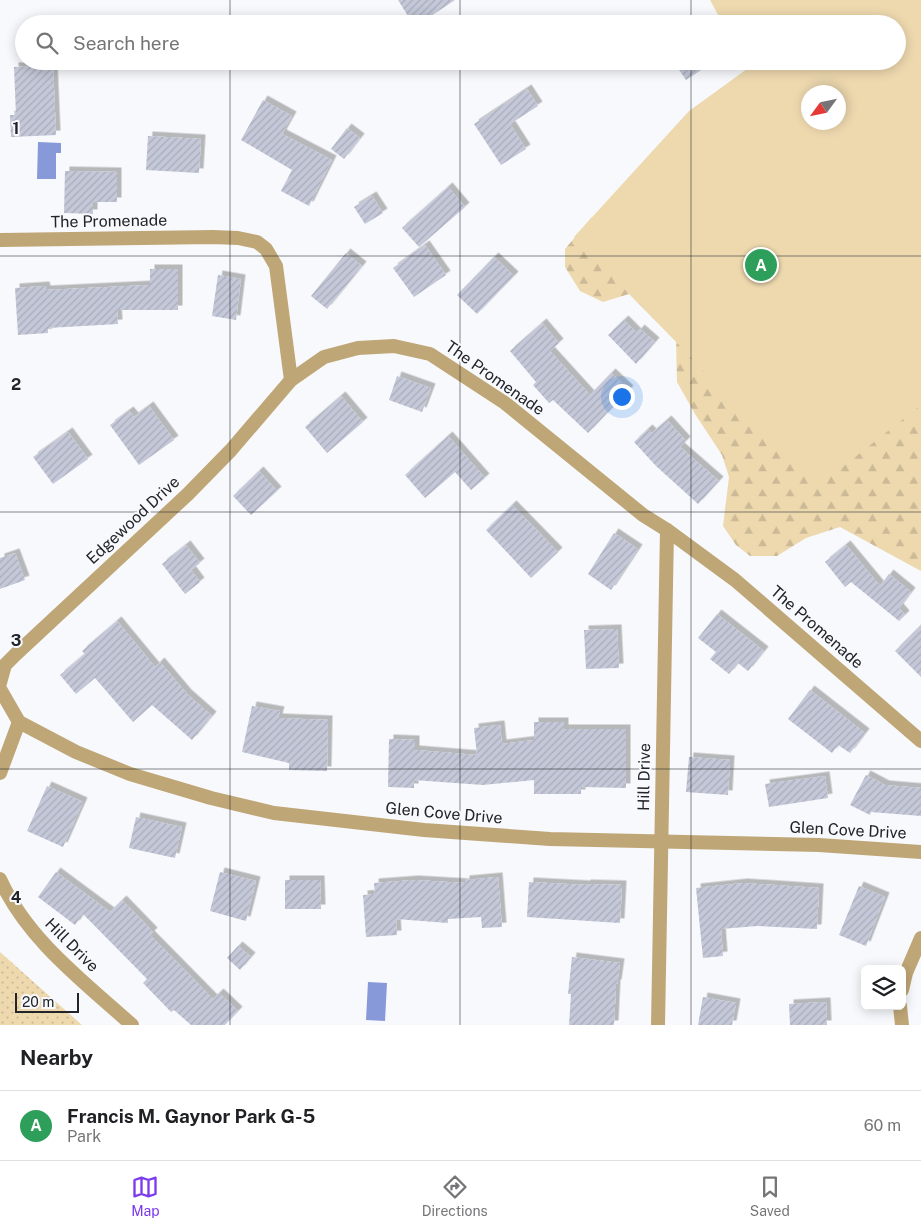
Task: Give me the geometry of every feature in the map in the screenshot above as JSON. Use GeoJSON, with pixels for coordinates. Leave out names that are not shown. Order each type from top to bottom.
{"type":"FeatureCollection","features":[{"type":"Feature","properties":{"kind":"street","name":"The Promenade"},"geometry":{"type":"LineString","coordinates":[[0,240],[214,237],[238,238],[257,242],[266,249],[276,266],[291,380],[324,357],[358,348],[394,346],[430,354],[505,403],[643,515],[667,530],[735,580],[921,741]]}},
{"type":"Feature","properties":{"kind":"street","name":"Edgewood Drive"},"geometry":{"type":"LineString","coordinates":[[0,683],[4,665],[188,494],[231,450],[291,380]]}},
{"type":"Feature","properties":{"kind":"street","name":"Hill Drive"},"geometry":{"type":"LineString","coordinates":[[658,1025],[667,530]]}},
{"type":"Feature","properties":{"kind":"street"},"geometry":{"type":"LineString","coordinates":[[0,689],[19,722],[0,773]]}},
{"type":"Feature","properties":{"kind":"street","name":"Glen Cove Drive"},"geometry":{"type":"LineString","coordinates":[[19,722],[76,752],[130,774],[211,798],[274,813],[424,830],[550,839],[819,845],[921,852]]}},
{"type":"Feature","properties":{"kind":"street","name":"Hill Drive"},"geometry":{"type":"LineString","coordinates":[[0,879],[7,895],[29,927],[65,964],[132,1025]]}},
{"type":"Feature","properties":{"kind":"street"},"geometry":{"type":"LineString","coordinates":[[906,973],[921,938]]}},
{"type":"Feature","properties":{"kind":"street"},"geometry":{"type":"LineString","coordinates":[[900,1010],[902,1025]]}},
{"type":"Feature","properties":{"kind":"green space"},"geometry":{"type":"Polygon","coordinates":[[[710,0],[921,0],[921,405],[817,487],[574,237],[689,111],[746,70],[906,70],[906,15],[718,15],[710,0]]]}},
{"type":"Feature","properties":{"kind":"green space"},"geometry":{"type":"Polygon","coordinates":[[[600,214],[921,371],[921,571],[840,527],[806,538],[777,556],[750,556],[736,545],[723,526],[729,477],[722,455],[677,382],[676,341],[629,294],[603,302],[580,291],[565,267],[565,249],[591,218],[600,214]]]}},
{"type":"Feature","properties":{"kind":"green space"},"geometry":{"type":"Polygon","coordinates":[[[0,952],[82,1025],[0,1025],[0,952]]]}},
{"type":"Feature","properties":{"kind":"water"},"geometry":{"type":"Polygon","coordinates":[[[38,142],[61,143],[61,153],[56,153],[56,179],[37,179],[38,142]]]}},
{"type":"Feature","properties":{"kind":"water"},"geometry":{"type":"Polygon","coordinates":[[[368,982],[387,983],[385,1021],[366,1020],[368,982]]]}},
{"type":"Feature","properties":{"kind":"building"},"geometry":{"type":"Polygon","coordinates":[[[398,0],[455,0],[432,15],[407,15],[398,0]]]}},
{"type":"Feature","properties":{"kind":"building"},"geometry":{"type":"Polygon","coordinates":[[[14,67],[15,70],[53,70],[56,135],[11,137],[10,115],[16,115],[14,67]]]}},
{"type":"Feature","properties":{"kind":"building"},"geometry":{"type":"Polygon","coordinates":[[[679,70],[701,70],[686,80],[679,70]]]}},
{"type":"Feature","properties":{"kind":"building"},"geometry":{"type":"Polygon","coordinates":[[[527,89],[538,106],[510,124],[526,149],[501,165],[474,124],[527,89]]]}},
{"type":"Feature","properties":{"kind":"building"},"geometry":{"type":"Polygon","coordinates":[[[263,100],[292,116],[282,134],[332,160],[309,206],[281,191],[292,170],[241,140],[263,100]]]}},
{"type":"Feature","properties":{"kind":"building"},"geometry":{"type":"Polygon","coordinates":[[[347,128],[360,138],[344,159],[331,149],[347,128]]]}},
{"type":"Feature","properties":{"kind":"building"},"geometry":{"type":"Polygon","coordinates":[[[148,136],[201,139],[199,173],[146,170],[148,136]]]}},
{"type":"Feature","properties":{"kind":"building"},"geometry":{"type":"Polygon","coordinates":[[[65,171],[117,172],[117,202],[93,202],[93,214],[64,213],[65,171]]]}},
{"type":"Feature","properties":{"kind":"building"},"geometry":{"type":"Polygon","coordinates":[[[448,187],[465,207],[419,247],[402,228],[448,187]]]}},
{"type":"Feature","properties":{"kind":"building"},"geometry":{"type":"Polygon","coordinates":[[[372,196],[383,213],[365,224],[354,207],[372,196]]]}},
{"type":"Feature","properties":{"kind":"building"},"geometry":{"type":"Polygon","coordinates":[[[425,245],[446,275],[414,297],[393,268],[425,245]]]}},
{"type":"Feature","properties":{"kind":"building"},"geometry":{"type":"Polygon","coordinates":[[[346,253],[362,266],[327,309],[311,296],[346,253]]]}},
{"type":"Feature","properties":{"kind":"building"},"geometry":{"type":"Polygon","coordinates":[[[494,257],[514,276],[477,314],[457,295],[494,257]]]}},
{"type":"Feature","properties":{"kind":"building"},"geometry":{"type":"Polygon","coordinates":[[[150,269],[178,269],[178,310],[117,310],[118,324],[48,328],[48,333],[18,335],[15,288],[45,286],[46,290],[150,285],[150,269]]]}},
{"type":"Feature","properties":{"kind":"building"},"geometry":{"type":"Polygon","coordinates":[[[218,275],[241,279],[236,320],[212,316],[218,275]]]}},
{"type":"Feature","properties":{"kind":"building"},"geometry":{"type":"Polygon","coordinates":[[[624,320],[637,333],[640,329],[655,342],[636,364],[608,335],[624,320]]]}},
{"type":"Feature","properties":{"kind":"building"},"geometry":{"type":"Polygon","coordinates":[[[542,323],[559,343],[550,351],[590,395],[611,373],[629,390],[588,433],[553,400],[549,403],[533,385],[536,382],[510,351],[542,323]]]}},
{"type":"Feature","properties":{"kind":"building"},"geometry":{"type":"Polygon","coordinates":[[[397,376],[431,388],[422,412],[389,400],[397,376]]]}},
{"type":"Feature","properties":{"kind":"building"},"geometry":{"type":"Polygon","coordinates":[[[341,396],[363,422],[327,453],[305,427],[341,396]]]}},
{"type":"Feature","properties":{"kind":"building"},"geometry":{"type":"Polygon","coordinates":[[[149,406],[174,440],[139,465],[110,425],[129,411],[134,417],[149,406]]]}},
{"type":"Feature","properties":{"kind":"building"},"geometry":{"type":"Polygon","coordinates":[[[667,420],[686,441],[680,447],[719,481],[698,504],[656,466],[634,442],[648,429],[652,433],[667,420]]]}},
{"type":"Feature","properties":{"kind":"building"},"geometry":{"type":"Polygon","coordinates":[[[68,432],[88,459],[53,484],[33,457],[68,432]]]}},
{"type":"Feature","properties":{"kind":"building"},"geometry":{"type":"Polygon","coordinates":[[[448,436],[485,478],[471,490],[455,472],[425,498],[405,475],[448,436]]]}},
{"type":"Feature","properties":{"kind":"building"},"geometry":{"type":"Polygon","coordinates":[[[259,471],[277,491],[251,515],[233,496],[259,471]]]}},
{"type":"Feature","properties":{"kind":"building"},"geometry":{"type":"Polygon","coordinates":[[[512,505],[558,552],[531,578],[486,530],[512,505]]]}},
{"type":"Feature","properties":{"kind":"building"},"geometry":{"type":"Polygon","coordinates":[[[614,533],[638,549],[611,590],[588,574],[614,533]]]}},
{"type":"Feature","properties":{"kind":"building"},"geometry":{"type":"Polygon","coordinates":[[[186,545],[200,563],[191,570],[200,582],[185,594],[162,564],[186,545]]]}},
{"type":"Feature","properties":{"kind":"building"},"geometry":{"type":"Polygon","coordinates":[[[846,545],[880,586],[889,574],[911,592],[899,608],[905,615],[899,621],[851,582],[845,587],[825,562],[846,545]]]}},
{"type":"Feature","properties":{"kind":"building"},"geometry":{"type":"Polygon","coordinates":[[[15,553],[25,580],[0,589],[0,558],[15,553]]]}},
{"type":"Feature","properties":{"kind":"building"},"geometry":{"type":"Polygon","coordinates":[[[717,614],[764,651],[748,671],[738,663],[729,674],[710,659],[716,652],[698,638],[717,614]]]}},
{"type":"Feature","properties":{"kind":"building"},"geometry":{"type":"Polygon","coordinates":[[[117,621],[155,667],[160,662],[187,694],[212,716],[192,740],[152,705],[133,722],[95,678],[76,694],[60,675],[85,654],[82,651],[117,621]]]}},
{"type":"Feature","properties":{"kind":"building"},"geometry":{"type":"Polygon","coordinates":[[[921,625],[921,677],[895,651],[921,625]]]}},
{"type":"Feature","properties":{"kind":"building"},"geometry":{"type":"Polygon","coordinates":[[[617,629],[619,668],[586,669],[584,630],[617,629]]]}},
{"type":"Feature","properties":{"kind":"building"},"geometry":{"type":"Polygon","coordinates":[[[810,690],[865,733],[850,753],[838,745],[832,753],[788,719],[810,690]]]}},
{"type":"Feature","properties":{"kind":"building"},"geometry":{"type":"Polygon","coordinates":[[[252,706],[280,711],[278,718],[328,720],[327,771],[289,770],[289,763],[242,752],[252,706]]]}},
{"type":"Feature","properties":{"kind":"building"},"geometry":{"type":"Polygon","coordinates":[[[534,722],[564,722],[564,729],[626,729],[626,788],[581,787],[581,794],[534,794],[534,780],[483,785],[414,780],[414,788],[388,787],[389,739],[415,740],[415,750],[477,755],[474,728],[500,725],[502,744],[534,740],[534,722]]]}},
{"type":"Feature","properties":{"kind":"building"},"geometry":{"type":"Polygon","coordinates":[[[689,757],[730,760],[728,795],[686,792],[689,757]]]}},
{"type":"Feature","properties":{"kind":"building"},"geometry":{"type":"Polygon","coordinates":[[[866,775],[885,785],[921,788],[921,816],[871,812],[870,815],[850,805],[866,775]]]}},
{"type":"Feature","properties":{"kind":"building"},"geometry":{"type":"Polygon","coordinates":[[[825,776],[828,798],[769,807],[765,784],[825,776]]]}},
{"type":"Feature","properties":{"kind":"building"},"geometry":{"type":"Polygon","coordinates":[[[47,786],[83,802],[63,847],[27,831],[47,786]]]}},
{"type":"Feature","properties":{"kind":"building"},"geometry":{"type":"Polygon","coordinates":[[[136,817],[182,827],[175,858],[129,848],[136,817]]]}},
{"type":"Feature","properties":{"kind":"building"},"geometry":{"type":"Polygon","coordinates":[[[56,872],[110,912],[122,900],[153,932],[150,935],[213,999],[219,993],[238,1011],[225,1025],[191,1025],[174,1010],[171,1012],[143,983],[147,979],[83,914],[75,925],[38,897],[56,872]]]}},
{"type":"Feature","properties":{"kind":"building"},"geometry":{"type":"Polygon","coordinates":[[[220,872],[256,881],[246,921],[210,911],[220,872]]]}},
{"type":"Feature","properties":{"kind":"building"},"geometry":{"type":"Polygon","coordinates":[[[498,877],[502,927],[482,928],[481,917],[448,919],[448,923],[396,919],[397,935],[366,937],[363,895],[375,894],[374,883],[414,880],[465,883],[465,880],[498,877]]]}},
{"type":"Feature","properties":{"kind":"building"},"geometry":{"type":"Polygon","coordinates":[[[285,880],[320,880],[321,909],[285,909],[285,880]]]}},
{"type":"Feature","properties":{"kind":"building"},"geometry":{"type":"Polygon","coordinates":[[[529,882],[622,885],[620,923],[527,917],[529,882]]]}},
{"type":"Feature","properties":{"kind":"building"},"geometry":{"type":"Polygon","coordinates":[[[743,883],[819,888],[817,929],[757,926],[721,929],[723,956],[703,958],[696,888],[743,883]]]}},
{"type":"Feature","properties":{"kind":"building"},"geometry":{"type":"Polygon","coordinates":[[[859,886],[885,897],[866,946],[839,935],[859,886]]]}},
{"type":"Feature","properties":{"kind":"building"},"geometry":{"type":"Polygon","coordinates":[[[238,946],[251,957],[240,970],[227,958],[238,946]]]}},
{"type":"Feature","properties":{"kind":"building"},"geometry":{"type":"Polygon","coordinates":[[[572,957],[620,963],[616,984],[614,1025],[569,1025],[571,994],[568,994],[572,957]]]}},
{"type":"Feature","properties":{"kind":"building"},"geometry":{"type":"Polygon","coordinates":[[[703,997],[736,1003],[732,1025],[698,1025],[703,997]]]}},
{"type":"Feature","properties":{"kind":"building"},"geometry":{"type":"Polygon","coordinates":[[[826,1002],[827,1025],[790,1025],[789,1004],[826,1002]]]}},
{"type":"Feature","properties":{"kind":"place","name":"Francis M. Gaynor Park G-5"},"geometry":{"type":"Point","coordinates":[761,265]}}]}
